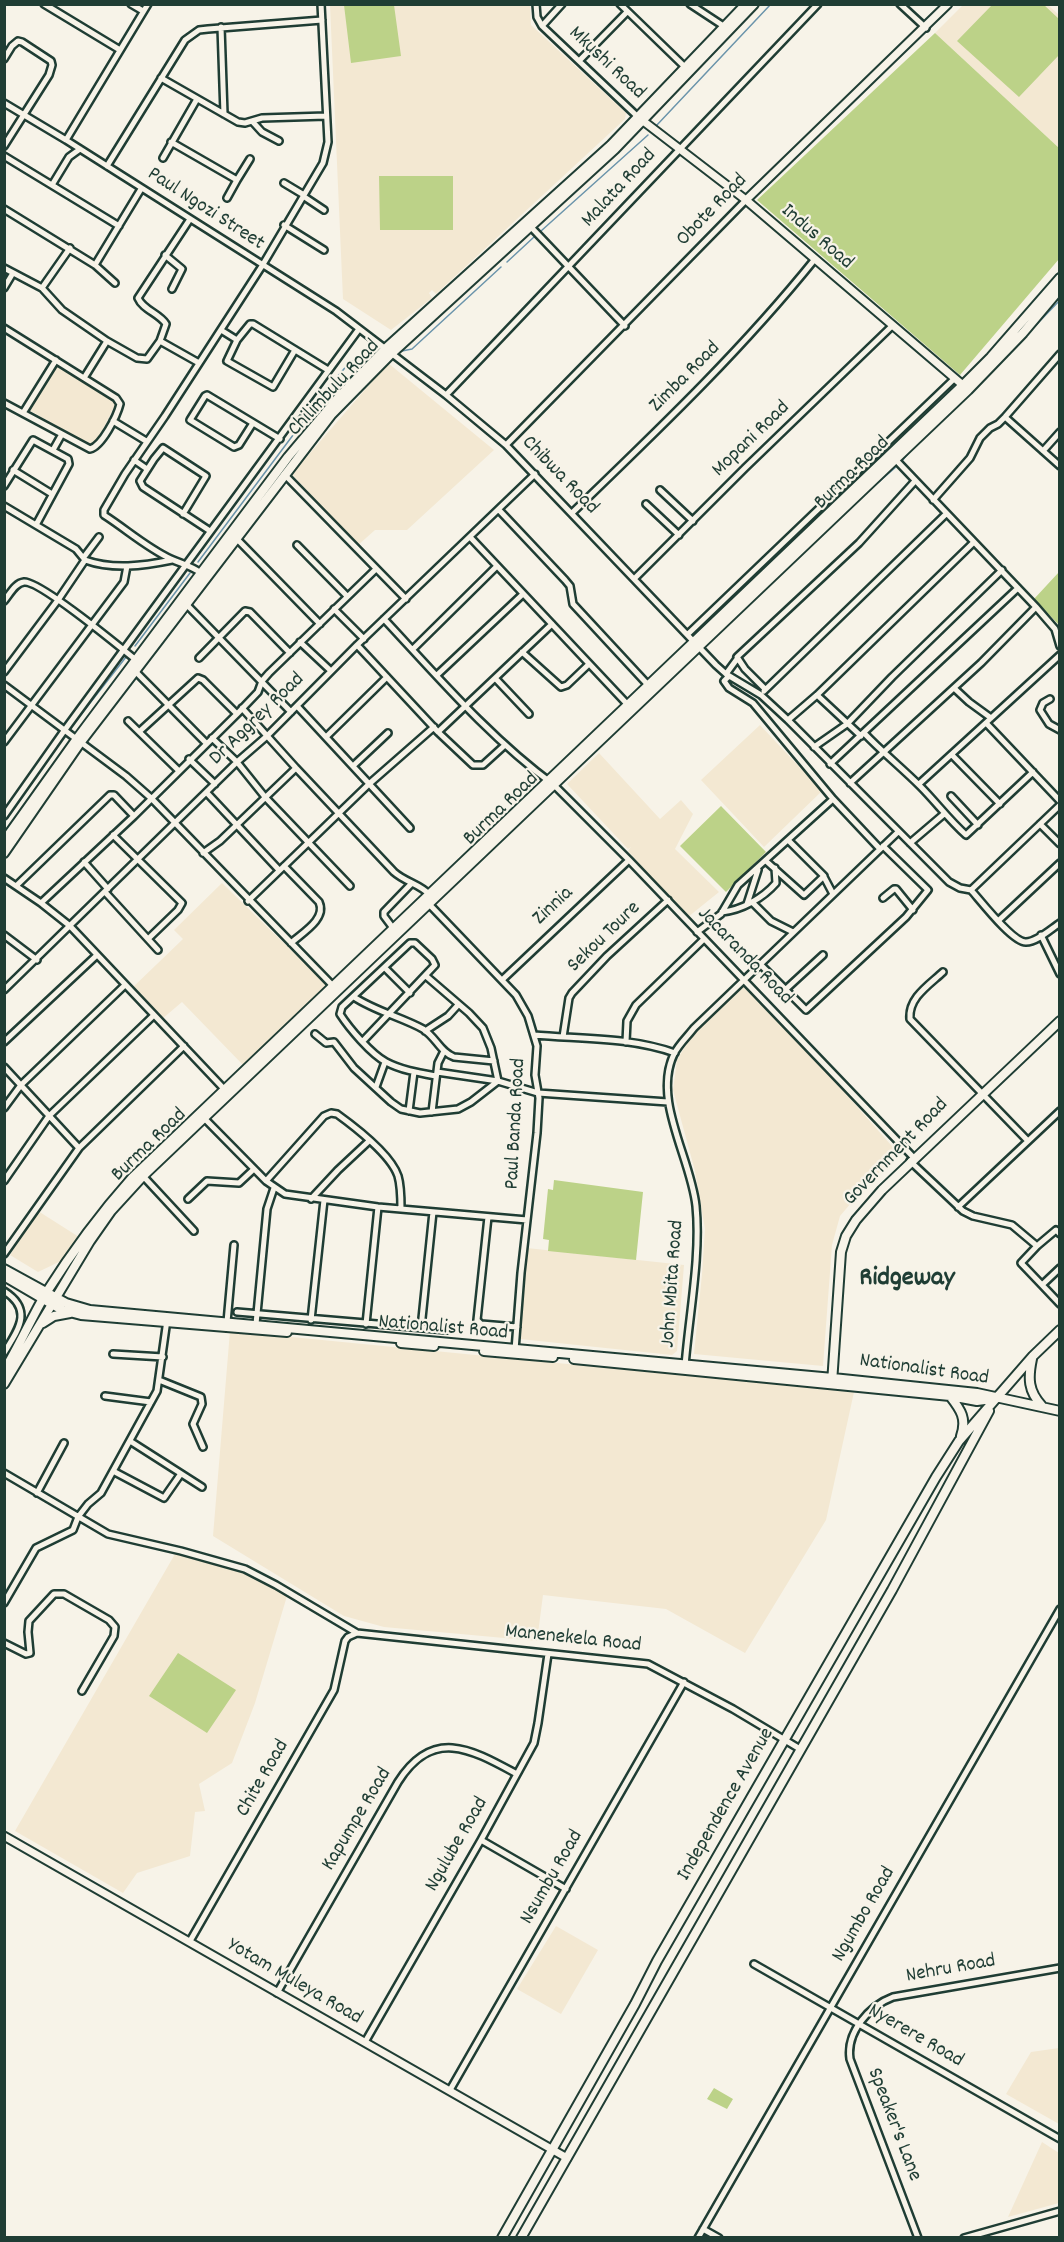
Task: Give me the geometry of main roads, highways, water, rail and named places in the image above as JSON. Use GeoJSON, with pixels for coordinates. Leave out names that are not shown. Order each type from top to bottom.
{"type":"FeatureCollection","features":[{"type":"Feature","properties":{"kind":"main road","name":"Chilimbulu Road"},"geometry":{"type":"LineString","coordinates":[[641,120],[746,4]]}},
{"type":"Feature","properties":{"kind":"main road","name":"Chilimbulu Road"},"geometry":{"type":"LineString","coordinates":[[4,841],[201,573],[322,416],[388,352],[641,120],[754,4]]}},
{"type":"Feature","properties":{"kind":"main road","name":"Burma Road"},"geometry":{"type":"LineString","coordinates":[[551,784],[628,705],[697,644],[895,459],[965,388],[1059,278]]}},
{"type":"Feature","properties":{"kind":"main road","name":"Burma Road"},"geometry":{"type":"LineString","coordinates":[[4,1371],[54,1282],[100,1214],[132,1178],[227,1093],[1023,333],[1059,289]]}},
{"type":"Feature","properties":{"kind":"main road","name":"Chilimbulu Road"},"geometry":{"type":"LineString","coordinates":[[4,853],[78,741],[135,671],[331,415],[388,352]]}},
{"type":"Feature","properties":{"kind":"main road","name":"Burma Road"},"geometry":{"type":"LineString","coordinates":[[336,989],[393,928],[428,900]]}},
{"type":"Feature","properties":{"kind":"main road","name":"Government Road"},"geometry":{"type":"LineString","coordinates":[[833,1381],[841,1258],[846,1236],[856,1220],[912,1159],[1059,1021]]}},
{"type":"Feature","properties":{"kind":"main road","name":"Burma Road"},"geometry":{"type":"LineString","coordinates":[[4,1384],[64,1281],[111,1211],[202,1116]]}},
{"type":"Feature","properties":{"kind":"main road","name":"Nationalist Road"},"geometry":{"type":"LineString","coordinates":[[4,1269],[45,1296],[75,1310],[515,1351]]}},
{"type":"Feature","properties":{"kind":"main road","name":"Nationalist Road"},"geometry":{"type":"LineString","coordinates":[[4,1276],[32,1288]]}},
{"type":"Feature","properties":{"kind":"main road"},"geometry":{"type":"LineString","coordinates":[[38,1328],[54,1316],[75,1310],[65,1296],[64,1281]]}},
{"type":"Feature","properties":{"kind":"main road"},"geometry":{"type":"LineString","coordinates":[[34,1315],[36,1305],[32,1288],[45,1287],[54,1282]]}},
{"type":"Feature","properties":{"kind":"main road","name":"Nationalist Road"},"geometry":{"type":"LineString","coordinates":[[167,1320],[256,1324],[684,1368],[977,1393],[996,1398]]}},
{"type":"Feature","properties":{"kind":"main road","name":"Independence Avenue"},"geometry":{"type":"LineString","coordinates":[[502,2238],[681,1919],[959,1441],[1033,1356],[1059,1330]]}},
{"type":"Feature","properties":{"kind":"main road"},"geometry":{"type":"LineString","coordinates":[[1033,1356],[1029,1372],[1029,1388],[1043,1407]]}},
{"type":"Feature","properties":{"kind":"main road","name":"Nationalist Road"},"geometry":{"type":"LineString","coordinates":[[833,1381],[977,1401],[996,1398]]}},
{"type":"Feature","properties":{"kind":"main road"},"geometry":{"type":"LineString","coordinates":[[950,1396],[961,1411],[964,1420],[959,1441]]}},
{"type":"Feature","properties":{"kind":"main road"},"geometry":{"type":"LineString","coordinates":[[996,1398],[1059,1411]]}},
{"type":"Feature","properties":{"kind":"main road","name":"Independence Avenue"},"geometry":{"type":"LineString","coordinates":[[521,2238],[892,1590],[996,1398]]}},
{"type":"Feature","properties":{"kind":"main road"},"geometry":{"type":"LineString","coordinates":[[877,1583],[892,1590]]}},
{"type":"Feature","properties":{"kind":"main road"},"geometry":{"type":"LineString","coordinates":[[681,1919],[697,1929]]}},
{"type":"Feature","properties":{"kind":"main road"},"geometry":{"type":"LineString","coordinates":[[633,2007],[648,2017]]}},
{"type":"Feature","properties":{"kind":"waterway"},"geometry":{"type":"LineString","coordinates":[[656,126],[771,4]]}},
{"type":"Feature","properties":{"kind":"waterway"},"geometry":{"type":"LineString","coordinates":[[724,22],[735,9]]}},
{"type":"Feature","properties":{"kind":"waterway"},"geometry":{"type":"LineString","coordinates":[[709,37],[715,30]]}},
{"type":"Feature","properties":{"kind":"waterway"},"geometry":{"type":"LineString","coordinates":[[702,45],[706,40]]}},
{"type":"Feature","properties":{"kind":"waterway"},"geometry":{"type":"LineString","coordinates":[[693,54],[699,48]]}},
{"type":"Feature","properties":{"kind":"waterway"},"geometry":{"type":"LineString","coordinates":[[562,185],[615,135]]}},
{"type":"Feature","properties":{"kind":"waterway"},"geometry":{"type":"LineString","coordinates":[[541,231],[648,135]]}},
{"type":"Feature","properties":{"kind":"waterway"},"geometry":{"type":"LineString","coordinates":[[507,262],[534,237]]}},
{"type":"Feature","properties":{"kind":"waterway"},"geometry":{"type":"LineString","coordinates":[[402,351],[412,349],[501,267]]}},
{"type":"Feature","properties":{"kind":"waterway"},"geometry":{"type":"LineString","coordinates":[[923,438],[974,390],[1060,300]]}},
{"type":"Feature","properties":{"kind":"waterway"},"geometry":{"type":"LineString","coordinates":[[337,377],[350,362],[366,356]]}},
{"type":"Feature","properties":{"kind":"waterway"},"geometry":{"type":"LineString","coordinates":[[198,562],[335,379]]}},
{"type":"Feature","properties":{"kind":"waterway"},"geometry":{"type":"LineString","coordinates":[[902,461],[915,445]]}},
{"type":"Feature","properties":{"kind":"waterway"},"geometry":{"type":"LineString","coordinates":[[864,495],[897,466]]}},
{"type":"Feature","properties":{"kind":"waterway"},"geometry":{"type":"LineString","coordinates":[[135,646],[190,573]]}},
{"type":"Feature","properties":{"kind":"waterway"},"geometry":{"type":"LineString","coordinates":[[72,726],[126,657]]}},
{"type":"Feature","properties":{"kind":"waterway"},"geometry":{"type":"LineString","coordinates":[[56,747],[65,736]]}},
{"type":"Feature","properties":{"kind":"district","name":"Ridgeway"},"geometry":{"type":"Point","coordinates":[907,1280]}}]}
